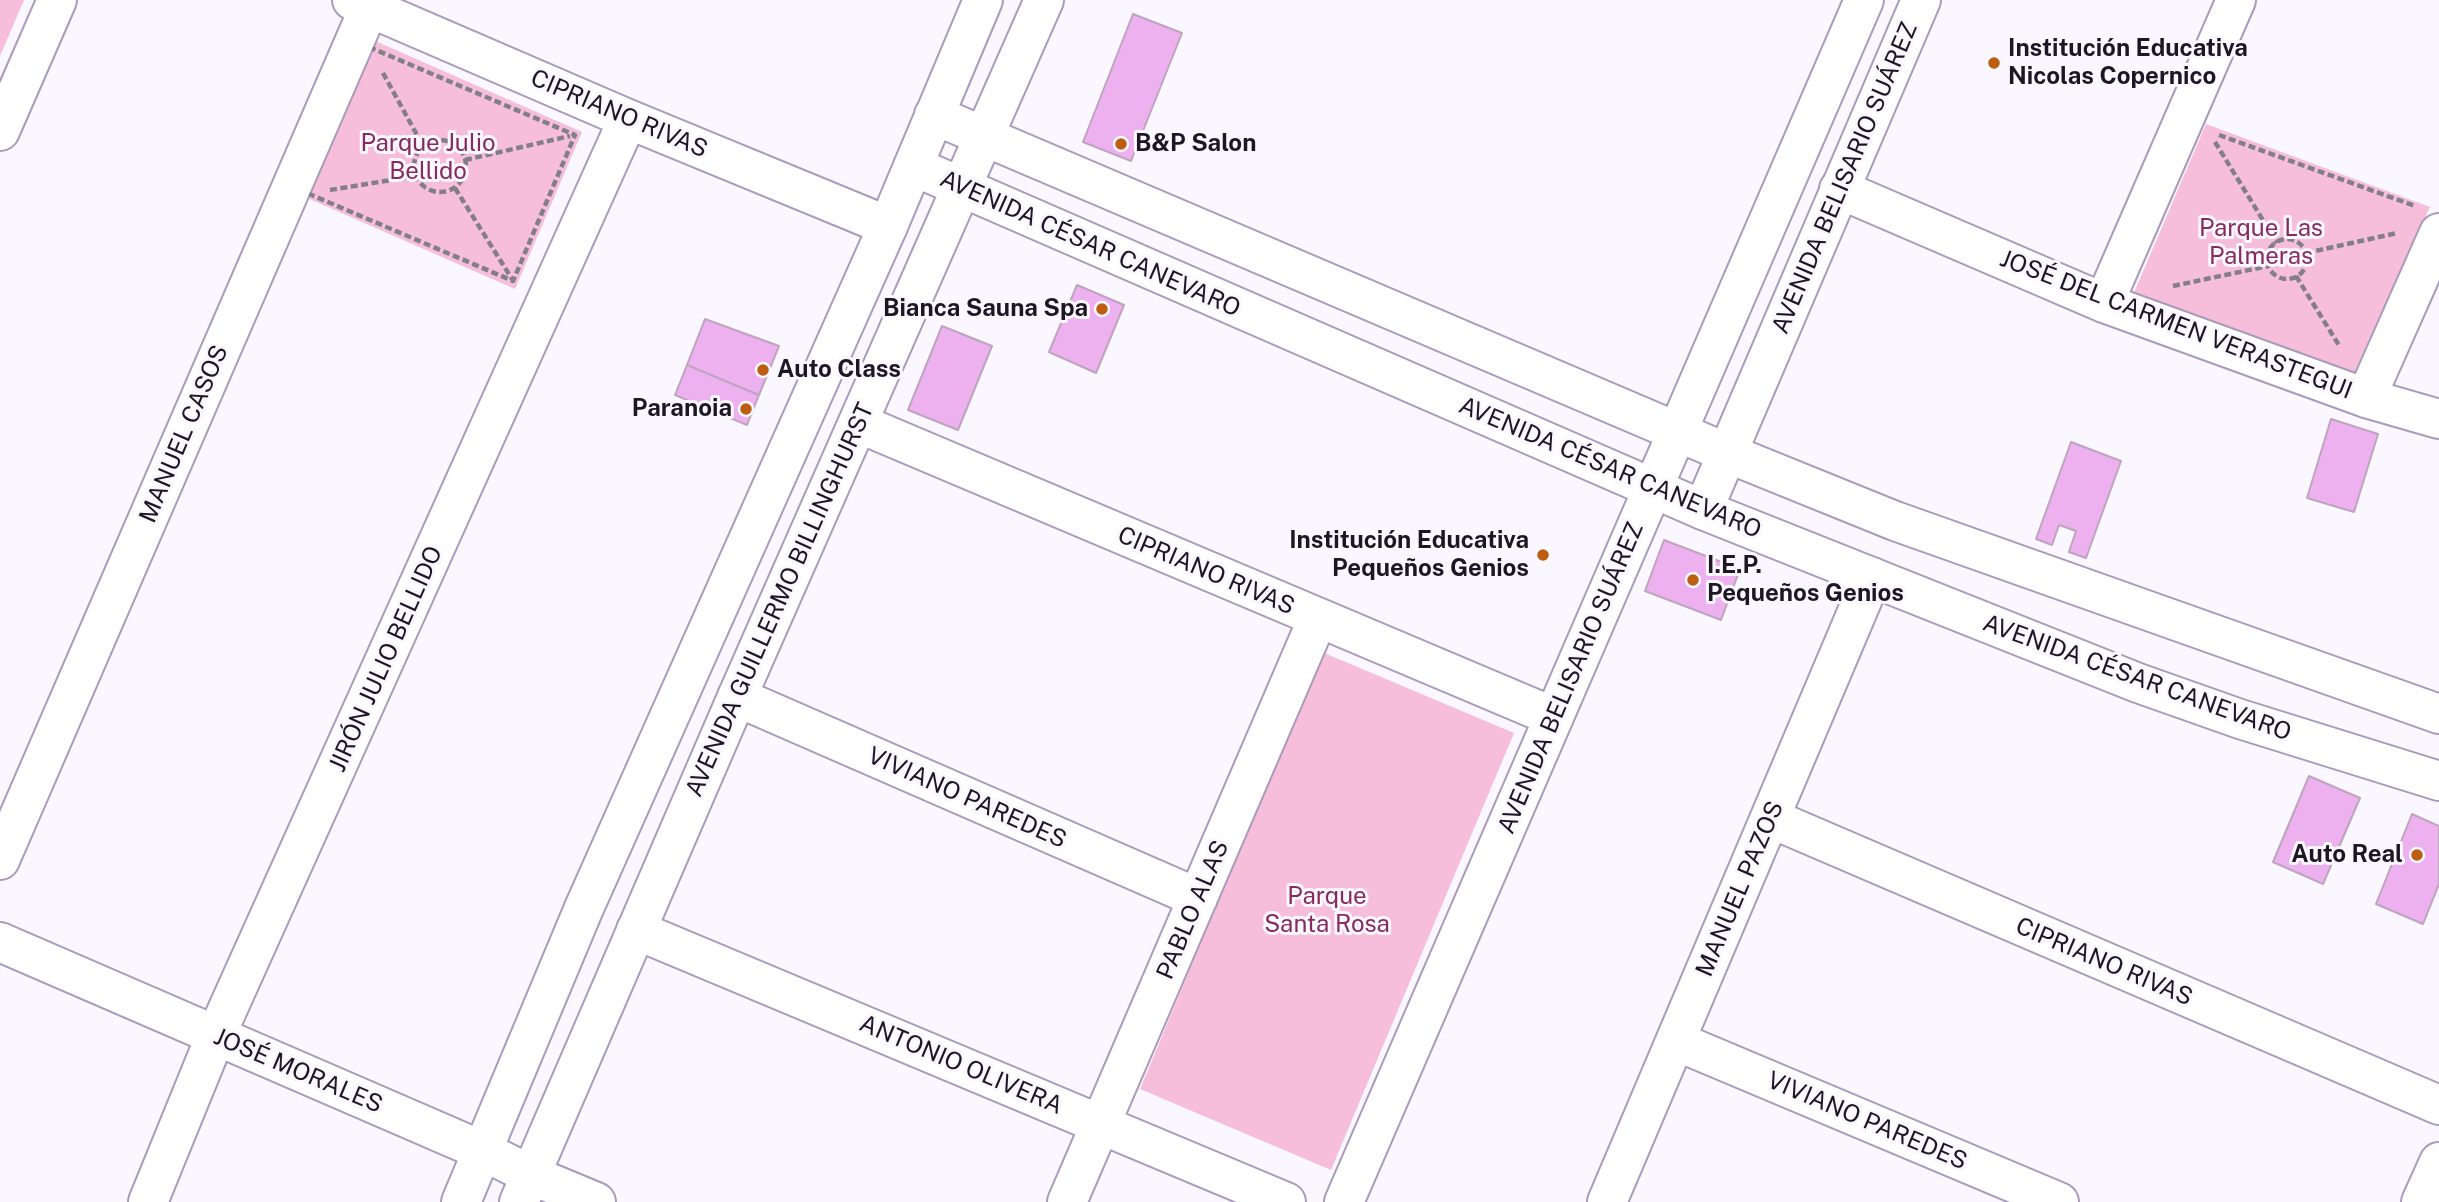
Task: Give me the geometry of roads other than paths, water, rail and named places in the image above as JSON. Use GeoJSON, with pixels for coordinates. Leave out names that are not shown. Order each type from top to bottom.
{"type":"FeatureCollection","features":[{"type":"Feature","properties":{"kind":"street"},"geometry":{"type":"LineString","coordinates":[[0,131],[57,0]]}},
{"type":"Feature","properties":{"kind":"street"},"geometry":{"type":"LineString","coordinates":[[461,1202],[584,908],[888,226],[982,0]]}},
{"type":"Feature","properties":{"kind":"street","name":"AVENIDA GUILLERMO BILLINGHURST"},"geometry":{"type":"LineString","coordinates":[[525,1189],[737,697],[1044,0]]}},
{"type":"Feature","properties":{"kind":"street","name":"AVENIDA BELISARIO SUÁREZ"},"geometry":{"type":"LineString","coordinates":[[1344,1202],[1864,0]]}},
{"type":"Feature","properties":{"kind":"street","name":"AVENIDA BELISARIO SUÁREZ"},"geometry":{"type":"LineString","coordinates":[[1703,510],[1921,0]]}},
{"type":"Feature","properties":{"kind":"street"},"geometry":{"type":"LineString","coordinates":[[2104,303],[2236,0]]}},
{"type":"Feature","properties":{"kind":"street","name":"CIPRIANO RIVAS"},"geometry":{"type":"LineString","coordinates":[[361,4],[888,226]]}},
{"type":"Feature","properties":{"kind":"street","name":"MANUEL CASOS"},"geometry":{"type":"LineString","coordinates":[[0,860],[299,190],[361,4]]}},
{"type":"Feature","properties":{"kind":"street"},"geometry":{"type":"LineString","coordinates":[[934,115],[1676,432],[1895,521],[2439,713]]}},
{"type":"Feature","properties":{"kind":"street","name":"JIRÓN JULIO BELLIDO"},"geometry":{"type":"LineString","coordinates":[[148,1202],[216,1035],[628,118]]}},
{"type":"Feature","properties":{"kind":"street","name":"AVENIDA CÉSAR CANEVARO"},"geometry":{"type":"LineString","coordinates":[[913,166],[1703,510],[2137,683],[2439,781]]}},
{"type":"Feature","properties":{"kind":"street","name":"JOSÉ DEL CARMEN VERASTEGUI"},"geometry":{"type":"LineString","coordinates":[[1839,189],[2104,303],[2366,398],[2439,419]]}},
{"type":"Feature","properties":{"kind":"street"},"geometry":{"type":"LineString","coordinates":[[2366,398],[2431,221]]}},
{"type":"Feature","properties":{"kind":"street","name":"CIPRIANO RIVAS"},"geometry":{"type":"LineString","coordinates":[[858,423],[1554,717]]}},
{"type":"Feature","properties":{"kind":"street","name":"MANUEL PAZOS"},"geometry":{"type":"LineString","coordinates":[[1607,1202],[1872,576]]}},
{"type":"Feature","properties":{"kind":"street","name":"PABLO ALAS"},"geometry":{"type":"LineString","coordinates":[[1067,1202],[1318,618]]}},
{"type":"Feature","properties":{"kind":"street","name":"VIVIANO PAREDES"},"geometry":{"type":"LineString","coordinates":[[737,697],[1198,898]]}},
{"type":"Feature","properties":{"kind":"street","name":"CIPRIANO RIVAS"},"geometry":{"type":"LineString","coordinates":[[1770,818],[2439,1105]]}},
{"type":"Feature","properties":{"kind":"street","name":"ANTONIO OLIVERA"},"geometry":{"type":"LineString","coordinates":[[636,930],[1286,1202]]}},
{"type":"Feature","properties":{"kind":"street","name":"JOSÉ MORALES"},"geometry":{"type":"LineString","coordinates":[[0,942],[483,1150],[525,1189],[596,1202]]}},
{"type":"Feature","properties":{"kind":"street","name":"VIVIANO PAREDES"},"geometry":{"type":"LineString","coordinates":[[1676,1041],[2059,1202]]}},
{"type":"Feature","properties":{"kind":"street"},"geometry":{"type":"LineString","coordinates":[[2421,1202],[2439,1162]]}},
{"type":"Feature","properties":{"kind":"place","name":"Institución Educativa Nicolas Copernico"},"geometry":{"type":"Point","coordinates":[1994,63]}},
{"type":"Feature","properties":{"kind":"place","name":"B&P Salon"},"geometry":{"type":"Point","coordinates":[1121,144]}},
{"type":"Feature","properties":{"kind":"place","name":"Bianca Sauna Spa"},"geometry":{"type":"Point","coordinates":[1102,309]}},
{"type":"Feature","properties":{"kind":"place","name":"Auto Class"},"geometry":{"type":"Point","coordinates":[763,370]}},
{"type":"Feature","properties":{"kind":"place","name":"Paranoia"},"geometry":{"type":"Point","coordinates":[746,409]}},
{"type":"Feature","properties":{"kind":"place","name":"Institución Educativa Pequeños Genios"},"geometry":{"type":"Point","coordinates":[1543,555]}},
{"type":"Feature","properties":{"kind":"place","name":"I.E.P. Pequeños Genios"},"geometry":{"type":"Point","coordinates":[1693,580]}},
{"type":"Feature","properties":{"kind":"place","name":"Auto Real"},"geometry":{"type":"Point","coordinates":[2417,855]}},
{"type":"Feature","properties":{"kind":"park label","name":"Parque Julio Bellido"},"geometry":{"type":"Point","coordinates":[428,158]}},
{"type":"Feature","properties":{"kind":"park label","name":"Parque Las Palmeras"},"geometry":{"type":"Point","coordinates":[2261,243]}},
{"type":"Feature","properties":{"kind":"park label","name":"Parque Santa Rosa"},"geometry":{"type":"Point","coordinates":[1327,911]}}]}
